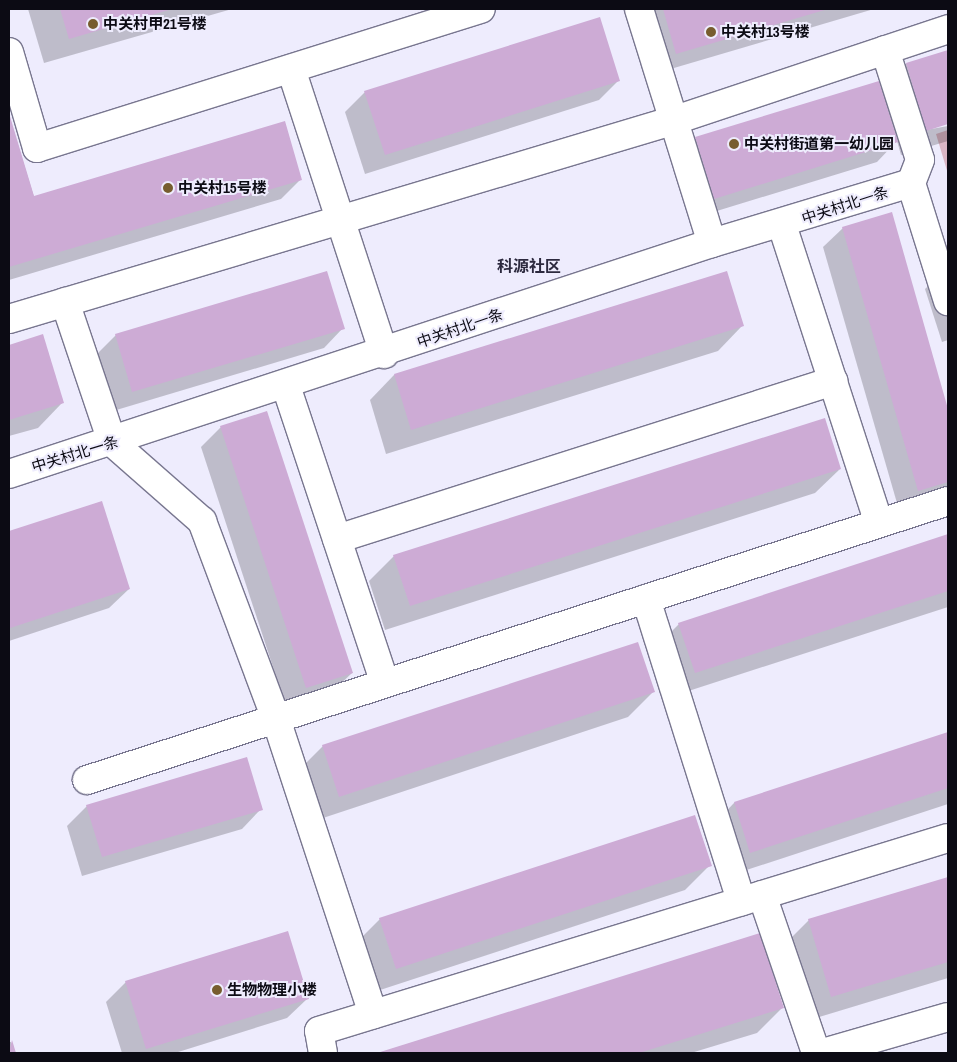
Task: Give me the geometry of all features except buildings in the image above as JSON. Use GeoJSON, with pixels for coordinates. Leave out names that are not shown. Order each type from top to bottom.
{"type":"FeatureCollection","features":[{"type":"Feature","properties":{"kind":"street"},"geometry":{"type":"LineString","coordinates":[[10,59],[37,148],[291,69],[410,19],[480,9]]}},
{"type":"Feature","properties":{"kind":"street"},"geometry":{"type":"LineString","coordinates":[[639,9],[712,243]]}},
{"type":"Feature","properties":{"kind":"street"},"geometry":{"type":"LineString","coordinates":[[9,319],[340,222],[675,120],[948,29]]}},
{"type":"Feature","properties":{"kind":"street"},"geometry":{"type":"LineString","coordinates":[[885,50],[920,160],[911,184],[948,301]]}},
{"type":"Feature","properties":{"kind":"street"},"geometry":{"type":"LineString","coordinates":[[291,69],[384,354]]}},
{"type":"Feature","properties":{"kind":"street","name":"中关村北一条"},"geometry":{"type":"LineString","coordinates":[[9,474],[384,354],[712,243],[782,225],[911,184]]}},
{"type":"Feature","properties":{"kind":"street"},"geometry":{"type":"LineString","coordinates":[[782,225],[879,523]]}},
{"type":"Feature","properties":{"kind":"street"},"geometry":{"type":"LineString","coordinates":[[64,302],[112,442],[202,521],[276,719],[374,1014]]}},
{"type":"Feature","properties":{"kind":"street"},"geometry":{"type":"LineString","coordinates":[[337,539],[833,381]]}},
{"type":"Feature","properties":{"kind":"street"},"geometry":{"type":"LineString","coordinates":[[286,386],[385,683]]}},
{"type":"Feature","properties":{"kind":"street"},"geometry":{"type":"LineString","coordinates":[[87,780],[948,501]]}},
{"type":"Feature","properties":{"kind":"street"},"geometry":{"type":"LineString","coordinates":[[646,599],[752,898],[816,1053]]}},
{"type":"Feature","properties":{"kind":"street"},"geometry":{"type":"LineString","coordinates":[[323,1053],[319,1031],[948,838]]}},
{"type":"Feature","properties":{"kind":"street"},"geometry":{"type":"LineString","coordinates":[[823,1053],[948,1016]]}},
{"type":"Feature","properties":{"kind":"shaded area"},"geometry":{"type":"Polygon","coordinates":[[[948,130],[948,174],[936,134],[948,130]]]}},
{"type":"Feature","properties":{"kind":"place","name":"中关村甲21号楼"},"geometry":{"type":"Point","coordinates":[93,24]}},
{"type":"Feature","properties":{"kind":"place","name":"中关村13号楼"},"geometry":{"type":"Point","coordinates":[711,32]}},
{"type":"Feature","properties":{"kind":"place","name":"中关村街道第一幼儿园"},"geometry":{"type":"Point","coordinates":[734,144]}},
{"type":"Feature","properties":{"kind":"place","name":"中关村15号楼"},"geometry":{"type":"Point","coordinates":[168,188]}},
{"type":"Feature","properties":{"kind":"place","name":"生物物理小楼"},"geometry":{"type":"Point","coordinates":[217,990]}},
{"type":"Feature","properties":{"kind":"district","name":"科源社区"},"geometry":{"type":"Point","coordinates":[529,266]}}]}
